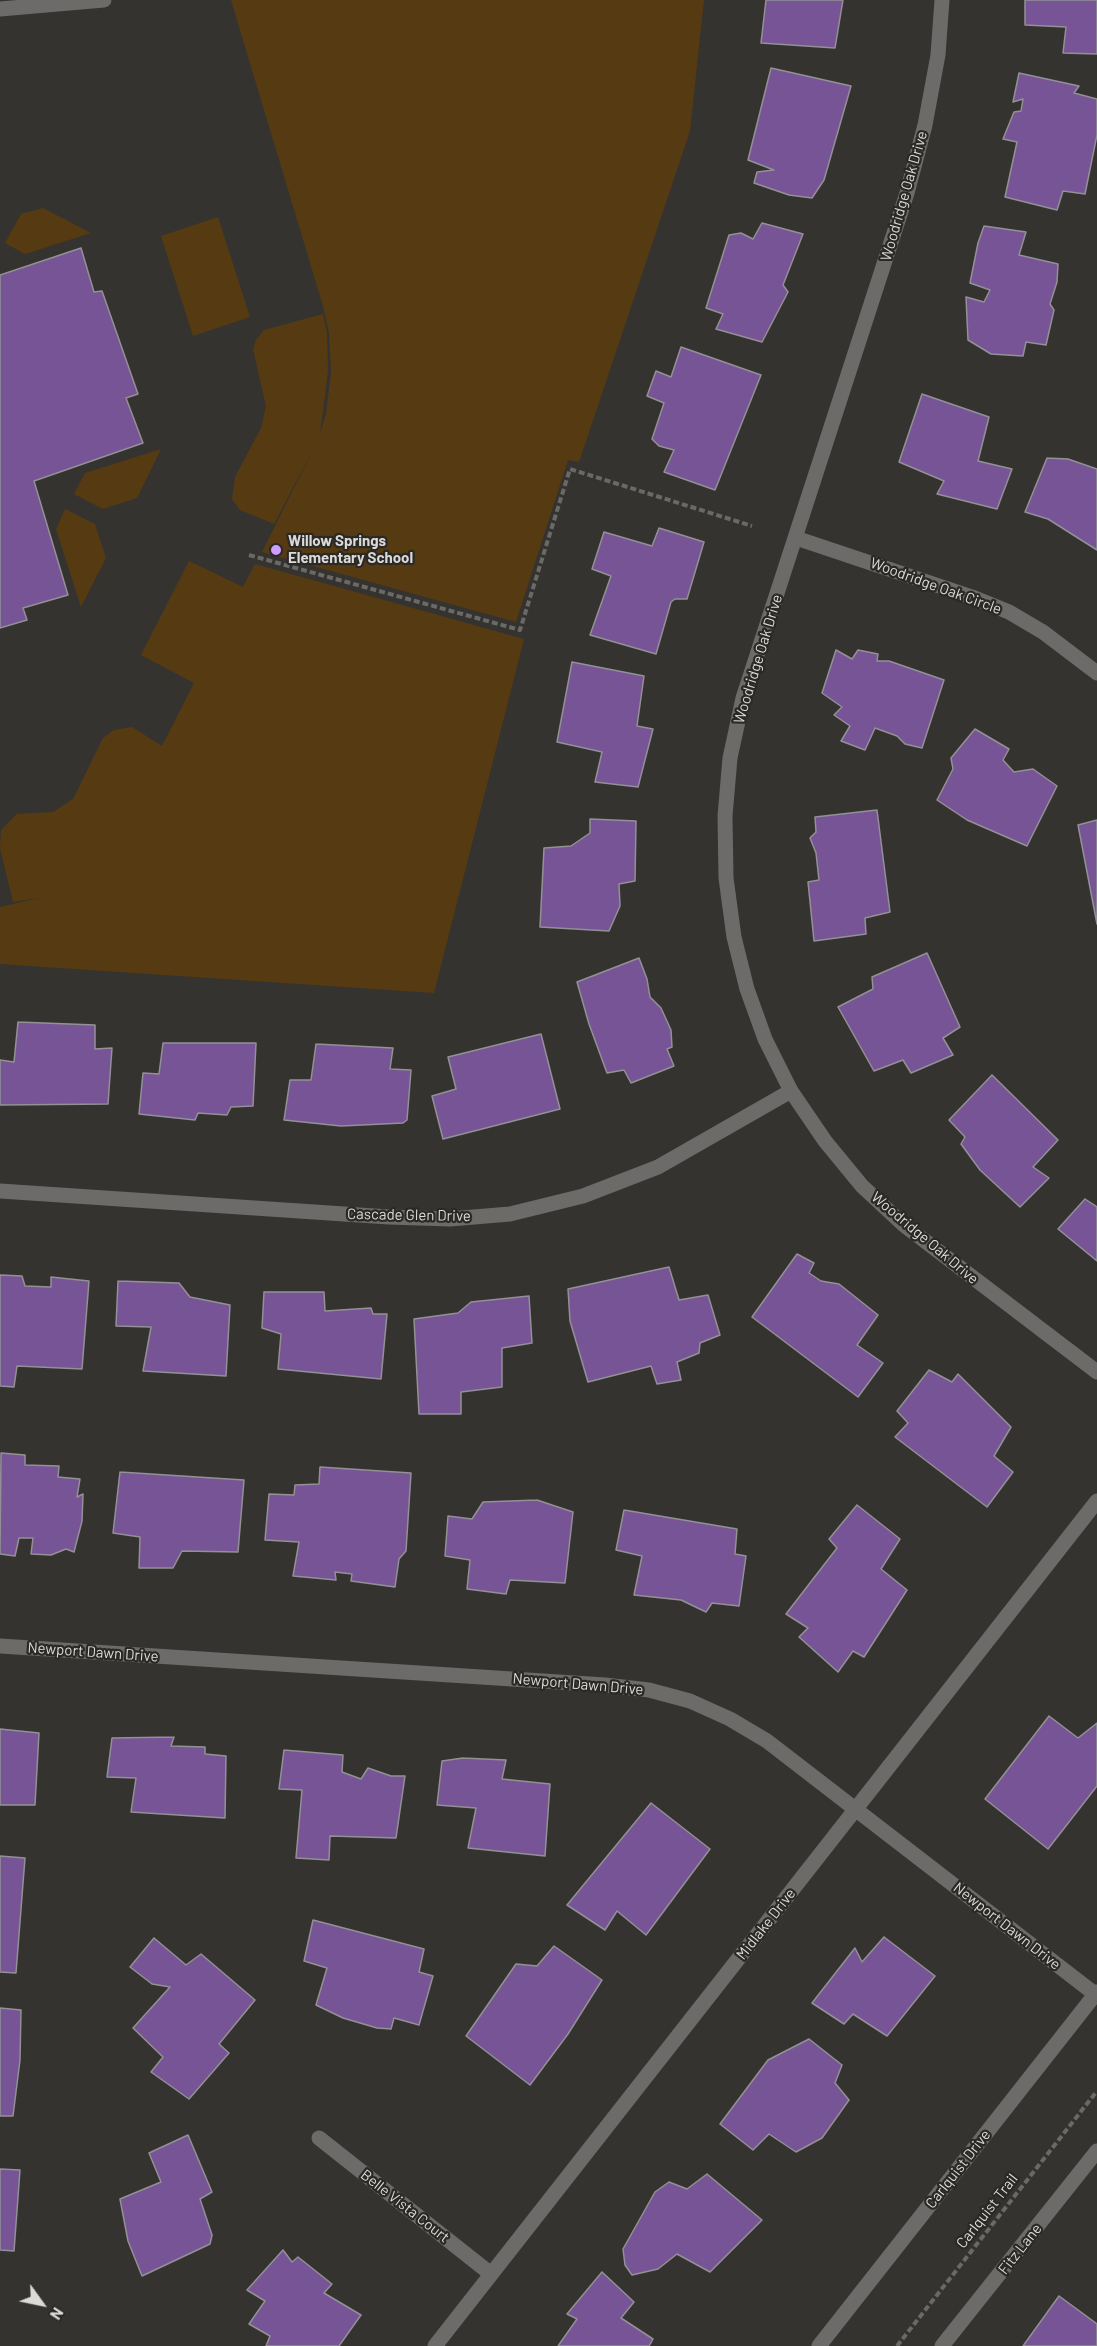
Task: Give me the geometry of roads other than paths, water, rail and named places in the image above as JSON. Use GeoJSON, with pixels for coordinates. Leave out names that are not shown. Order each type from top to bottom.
{"type":"FeatureCollection","features":[{"type":"Feature","properties":{"kind":"street"},"geometry":{"type":"LineString","coordinates":[[0,9],[104,0]]}},
{"type":"Feature","properties":{"kind":"street","name":"Woodridge Oak Drive"},"geometry":{"type":"LineString","coordinates":[[942,0],[938,55],[925,125],[910,182],[743,698],[730,758],[725,816],[726,878],[734,937],[747,989],[765,1039],[791,1092],[825,1141],[862,1186],[904,1225],[1097,1372]]}},
{"type":"Feature","properties":{"kind":"street","name":"Woodridge Oak Circle"},"geometry":{"type":"LineString","coordinates":[[796,538],[972,597],[1009,612],[1043,632],[1097,673]]}},
{"type":"Feature","properties":{"kind":"street","name":"Cascade Glen Drive"},"geometry":{"type":"LineString","coordinates":[[0,1191],[389,1217],[450,1219],[510,1214],[583,1196],[658,1167],[791,1092]]}},
{"type":"Feature","properties":{"kind":"street","name":"Midlake Drive"},"geometry":{"type":"LineString","coordinates":[[435,2346],[1097,1501]]}},
{"type":"Feature","properties":{"kind":"street","name":"Newport Dawn Drive"},"geometry":{"type":"LineString","coordinates":[[0,1646],[605,1685],[649,1690],[690,1701],[730,1719],[767,1741],[1096,1993]]}},
{"type":"Feature","properties":{"kind":"street","name":"Carlquist Drive"},"geometry":{"type":"LineString","coordinates":[[819,2346],[1096,1993]]}},
{"type":"Feature","properties":{"kind":"street","name":"Belle Vista Court"},"geometry":{"type":"LineString","coordinates":[[320,2138],[491,2274]]}},
{"type":"Feature","properties":{"kind":"street","name":"Fitz Lane"},"geometry":{"type":"LineString","coordinates":[[942,2346],[1097,2151]]}},
{"type":"Feature","properties":{"kind":"place","name":"Willow Springs Elementary School"},"geometry":{"type":"Point","coordinates":[276,550]}}]}
